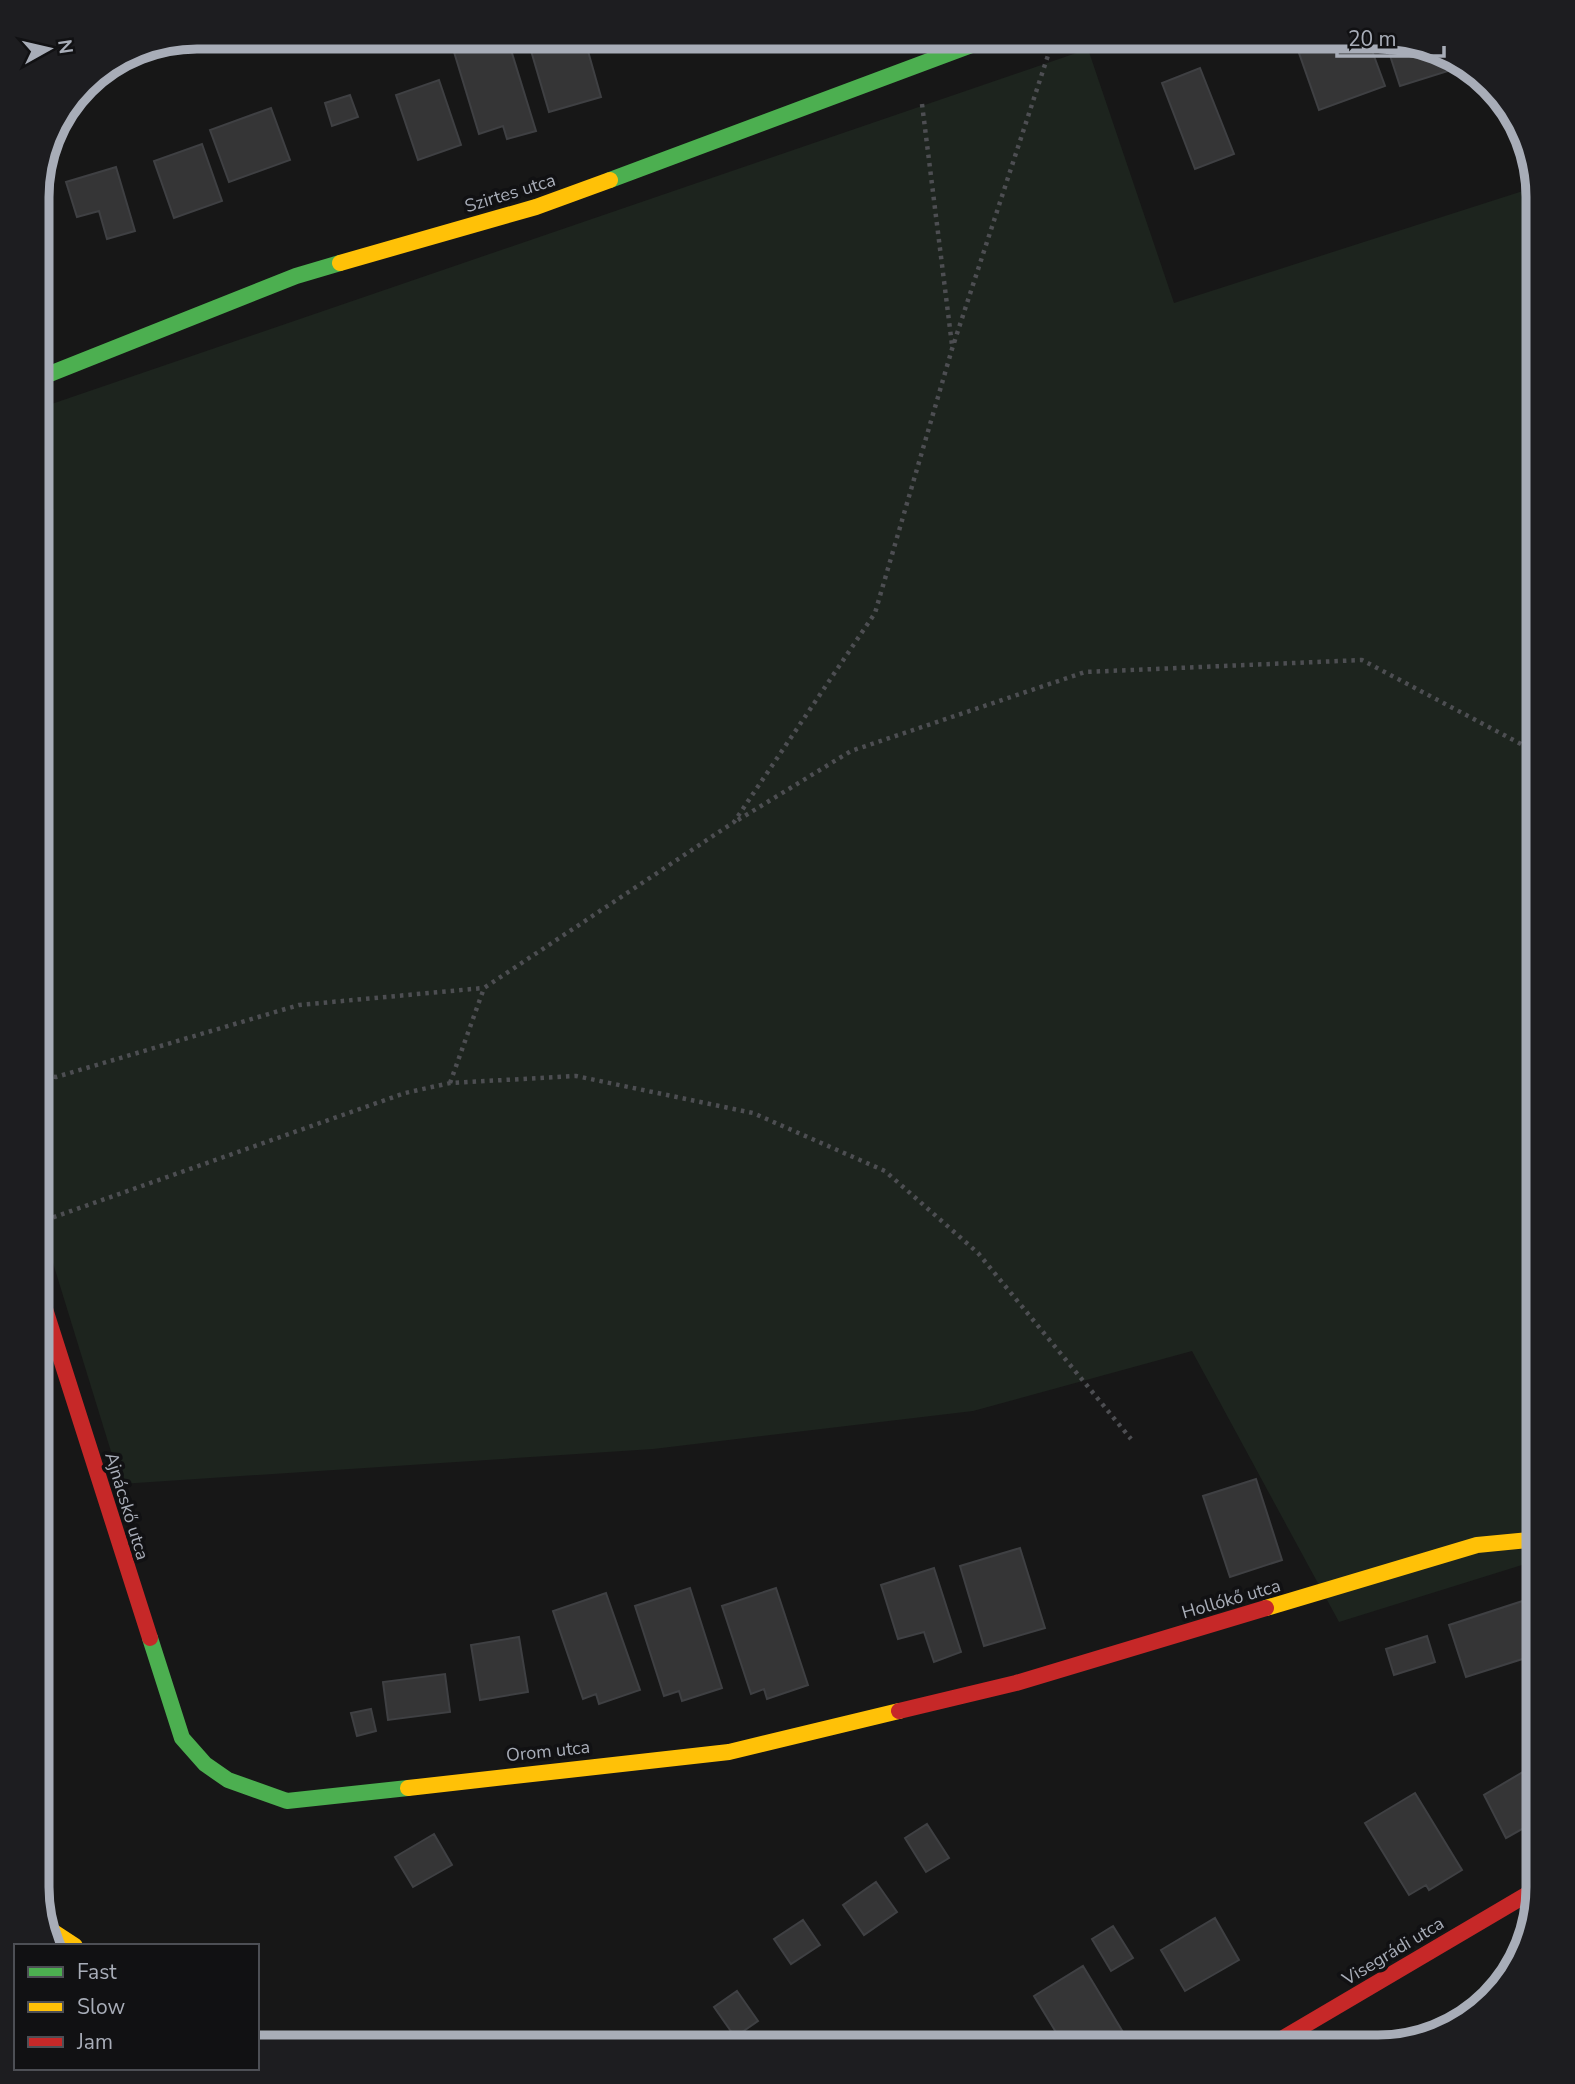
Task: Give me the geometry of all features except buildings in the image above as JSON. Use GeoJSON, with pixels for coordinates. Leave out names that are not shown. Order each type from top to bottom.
{"type":"FeatureCollection","features":[{"type":"Feature","properties":{"kind":"main road","name":"Szirtes utca"},"geometry":{"type":"LineString","coordinates":[[49,374],[296,276],[536,207],[961,49]]}},
{"type":"Feature","properties":{"kind":"main road","name":"Ajnácskő utca"},"geometry":{"type":"LineString","coordinates":[[49,1322],[181,1738]]}},
{"type":"Feature","properties":{"kind":"main road","name":"Hollókő utca"},"geometry":{"type":"LineString","coordinates":[[935,1702],[1016,1683],[1477,1545],[1526,1540]]}},
{"type":"Feature","properties":{"kind":"main road","name":"Orom utca"},"geometry":{"type":"LineString","coordinates":[[181,1738],[198,1760],[221,1779],[237,1787],[287,1801],[729,1752],[935,1702]]}},
{"type":"Feature","properties":{"kind":"main road","name":"Visegrádi utca"},"geometry":{"type":"LineString","coordinates":[[1288,2035],[1526,1895]]}},
{"type":"Feature","properties":{"kind":"main road"},"geometry":{"type":"LineString","coordinates":[[56,1933],[72,1944]]}},
{"type":"Feature","properties":{"kind":"path"},"geometry":{"type":"LineString","coordinates":[[734,822],[875,613],[952,349],[1050,49]]}},
{"type":"Feature","properties":{"kind":"path"},"geometry":{"type":"LineString","coordinates":[[916,66],[935,190],[952,349]]}},
{"type":"Feature","properties":{"kind":"path"},"geometry":{"type":"LineString","coordinates":[[49,1076],[56,1077],[299,1005],[484,988],[734,822],[851,751],[1085,672],[1362,660],[1526,747]]}},
{"type":"Feature","properties":{"kind":"path"},"geometry":{"type":"LineString","coordinates":[[450,1083],[484,988]]}},
{"type":"Feature","properties":{"kind":"path"},"geometry":{"type":"LineString","coordinates":[[49,1219],[405,1093],[450,1083],[576,1076],[753,1113],[885,1171],[978,1253],[1131,1439]]}},
{"type":"Feature","properties":{"kind":"shaded area"},"geometry":{"type":"Polygon","coordinates":[[[1088,49],[1174,303],[1526,190],[1526,1564],[1339,1622],[1192,1351],[973,1411],[653,1449],[121,1484],[49,1250],[49,405],[1088,49]]]}},
{"type":"Feature","properties":{"kind":"traffic: fast"},"geometry":{"type":"LineString","coordinates":[[610,180],[961,49]]}},
{"type":"Feature","properties":{"kind":"traffic: fast"},"geometry":{"type":"LineString","coordinates":[[49,374],[296,276],[340,263]]}},
{"type":"Feature","properties":{"kind":"traffic: fast"},"geometry":{"type":"LineString","coordinates":[[150,1638],[182,1738],[205,1764],[228,1780],[287,1801],[408,1788]]}},
{"type":"Feature","properties":{"kind":"traffic: slow"},"geometry":{"type":"LineString","coordinates":[[340,263],[536,207],[610,180]]}},
{"type":"Feature","properties":{"kind":"traffic: slow"},"geometry":{"type":"LineString","coordinates":[[1266,1608],[1477,1545],[1526,1540]]}},
{"type":"Feature","properties":{"kind":"traffic: slow"},"geometry":{"type":"LineString","coordinates":[[408,1788],[729,1752],[899,1711]]}},
{"type":"Feature","properties":{"kind":"traffic: slow"},"geometry":{"type":"LineString","coordinates":[[57,1934],[72,1944]]}},
{"type":"Feature","properties":{"kind":"traffic: jam"},"geometry":{"type":"LineString","coordinates":[[49,1322],[150,1638]]}},
{"type":"Feature","properties":{"kind":"traffic: jam"},"geometry":{"type":"LineString","coordinates":[[899,1711],[1016,1683],[1266,1608]]}},
{"type":"Feature","properties":{"kind":"traffic: jam"},"geometry":{"type":"LineString","coordinates":[[1288,2035],[1526,1895]]}}]}
